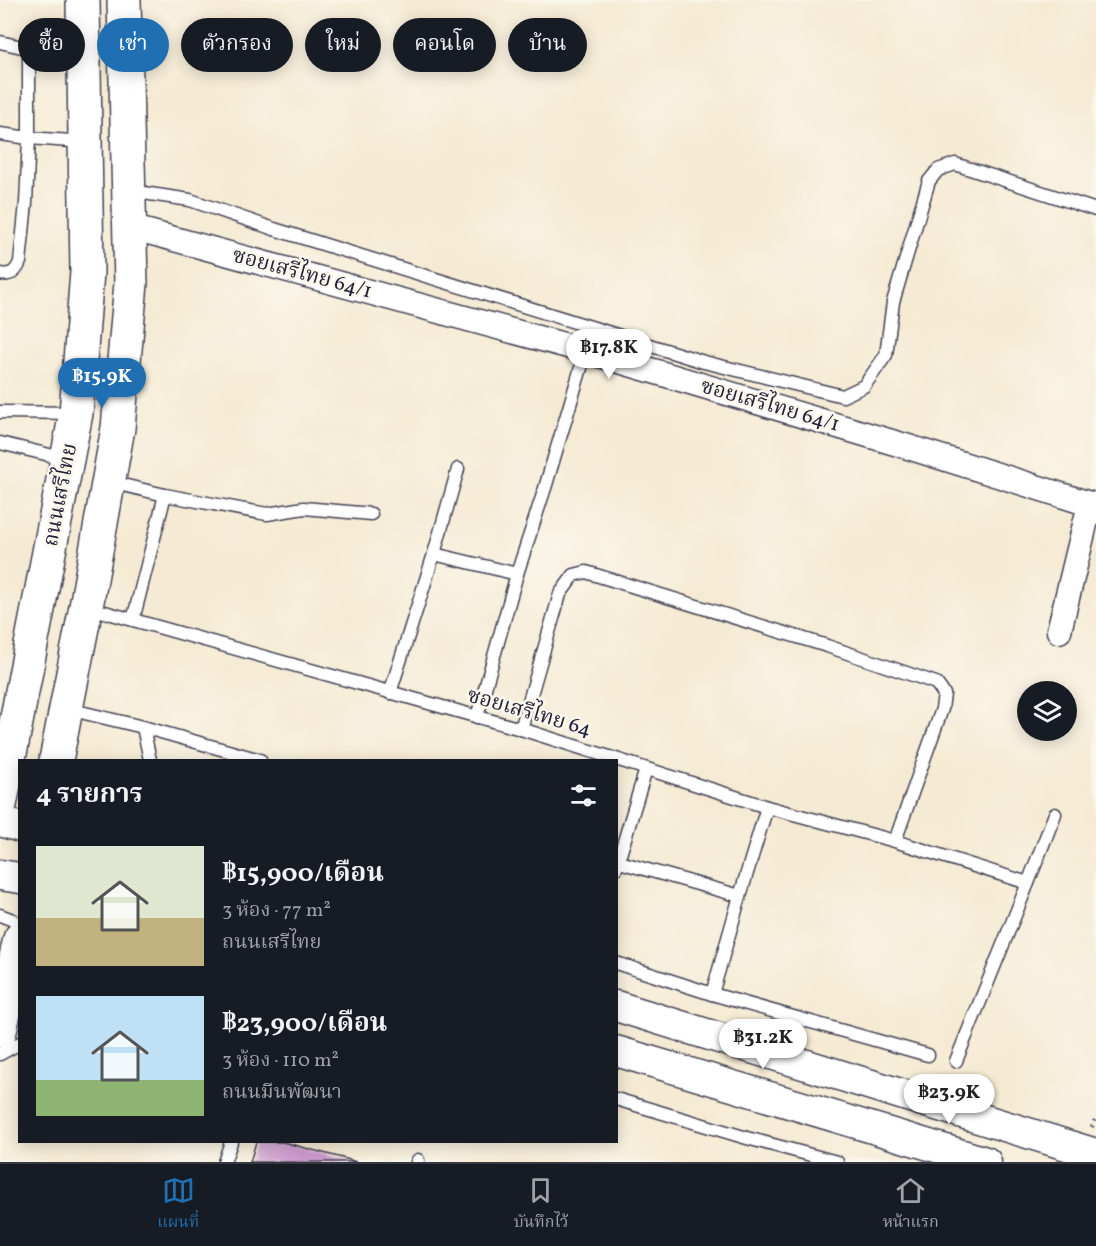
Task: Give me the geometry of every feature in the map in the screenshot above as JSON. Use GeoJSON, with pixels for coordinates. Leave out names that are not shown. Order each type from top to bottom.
{"type":"FeatureCollection","features":[{"type":"Feature","properties":{"kind":"main road","name":"ถนนเสรีไทย"},"geometry":{"type":"LineString","coordinates":[[0,805],[15,703],[76,413],[87,272],[83,0]]}},
{"type":"Feature","properties":{"kind":"main road","name":"ถนนเสรีไทย"},"geometry":{"type":"LineString","coordinates":[[56,759],[118,428],[131,283],[124,0]]}},
{"type":"Feature","properties":{"kind":"main road"},"geometry":{"type":"LineString","coordinates":[[67,709],[73,759]]}},
{"type":"Feature","properties":{"kind":"main road"},"geometry":{"type":"LineString","coordinates":[[7,1031],[18,953]]}},
{"type":"Feature","properties":{"kind":"main road"},"geometry":{"type":"LineString","coordinates":[[7,1031],[18,995]]}},
{"type":"Feature","properties":{"kind":"street","name":"ซอยเสรีไทย 64/1"},"geometry":{"type":"LineString","coordinates":[[130,227],[586,351],[905,446],[1093,505]]}},
{"type":"Feature","properties":{"kind":"street"},"geometry":{"type":"LineString","coordinates":[[1059,631],[1093,505]]}},
{"type":"Feature","properties":{"kind":"street"},"geometry":{"type":"LineString","coordinates":[[0,821],[18,827]]}},
{"type":"Feature","properties":{"kind":"street"},"geometry":{"type":"LineString","coordinates":[[0,874],[18,878]]}},
{"type":"Feature","properties":{"kind":"street"},"geometry":{"type":"LineString","coordinates":[[618,1007],[1096,1154]]}},
{"type":"Feature","properties":{"kind":"street"},"geometry":{"type":"LineString","coordinates":[[618,1052],[986,1162]]}},
{"type":"Feature","properties":{"kind":"lane"},"geometry":{"type":"LineString","coordinates":[[0,42],[29,50],[29,138],[20,262],[18,269],[12,273],[0,274]]}},
{"type":"Feature","properties":{"kind":"lane"},"geometry":{"type":"LineString","coordinates":[[0,134],[86,142]]}},
{"type":"Feature","properties":{"kind":"lane"},"geometry":{"type":"LineString","coordinates":[[129,191],[190,200],[274,229],[704,362],[843,396],[864,386],[886,355],[893,302],[929,181],[938,170],[955,164],[1096,210]]}},
{"type":"Feature","properties":{"kind":"lane"},"geometry":{"type":"LineString","coordinates":[[477,717],[517,573],[586,351]]}},
{"type":"Feature","properties":{"kind":"lane"},"geometry":{"type":"LineString","coordinates":[[0,412],[76,413]]}},
{"type":"Feature","properties":{"kind":"lane"},"geometry":{"type":"LineString","coordinates":[[0,443],[67,460]]}},
{"type":"Feature","properties":{"kind":"lane"},"geometry":{"type":"LineString","coordinates":[[390,693],[458,469]]}},
{"type":"Feature","properties":{"kind":"lane"},"geometry":{"type":"LineString","coordinates":[[108,482],[267,514],[304,508],[371,514]]}},
{"type":"Feature","properties":{"kind":"lane"},"geometry":{"type":"LineString","coordinates":[[133,620],[165,495]]}},
{"type":"Feature","properties":{"kind":"lane"},"geometry":{"type":"LineString","coordinates":[[434,554],[517,573]]}},
{"type":"Feature","properties":{"kind":"lane"},"geometry":{"type":"LineString","coordinates":[[521,729],[560,594],[574,575],[586,572],[827,645],[936,683],[944,694],[942,709],[895,841]]}},
{"type":"Feature","properties":{"kind":"lane","name":"ซอยเสรีไทย 64"},"geometry":{"type":"LineString","coordinates":[[86,607],[521,729],[615,759]]}},
{"type":"Feature","properties":{"kind":"lane"},"geometry":{"type":"LineString","coordinates":[[67,709],[256,759]]}},
{"type":"Feature","properties":{"kind":"lane"},"geometry":{"type":"LineString","coordinates":[[142,727],[150,759]]}},
{"type":"Feature","properties":{"kind":"lane","name":"ซอยเสรีไทย 64"},"geometry":{"type":"LineString","coordinates":[[618,760],[767,807],[895,841],[1028,883]]}},
{"type":"Feature","properties":{"kind":"lane"},"geometry":{"type":"LineString","coordinates":[[618,861],[646,769]]}},
{"type":"Feature","properties":{"kind":"lane"},"geometry":{"type":"LineString","coordinates":[[712,994],[767,807]]}},
{"type":"Feature","properties":{"kind":"lane"},"geometry":{"type":"LineString","coordinates":[[956,1061],[1055,814]]}},
{"type":"Feature","properties":{"kind":"lane"},"geometry":{"type":"LineString","coordinates":[[618,864],[740,896]]}},
{"type":"Feature","properties":{"kind":"lane"},"geometry":{"type":"LineString","coordinates":[[0,915],[13,920],[18,927]]}},
{"type":"Feature","properties":{"kind":"lane"},"geometry":{"type":"LineString","coordinates":[[618,964],[712,994],[928,1055]]}},
{"type":"Feature","properties":{"kind":"lane"},"geometry":{"type":"LineString","coordinates":[[0,1054],[7,1031]]}},
{"type":"Feature","properties":{"kind":"lane"},"geometry":{"type":"LineString","coordinates":[[618,1100],[837,1162]]}},
{"type":"Feature","properties":{"kind":"lane"},"geometry":{"type":"LineString","coordinates":[[224,1162],[231,1143]]}},
{"type":"Feature","properties":{"kind":"building"},"geometry":{"type":"Polygon","coordinates":[[[256,1143],[287,1143],[357,1162],[250,1162],[256,1143]]]}}]}
